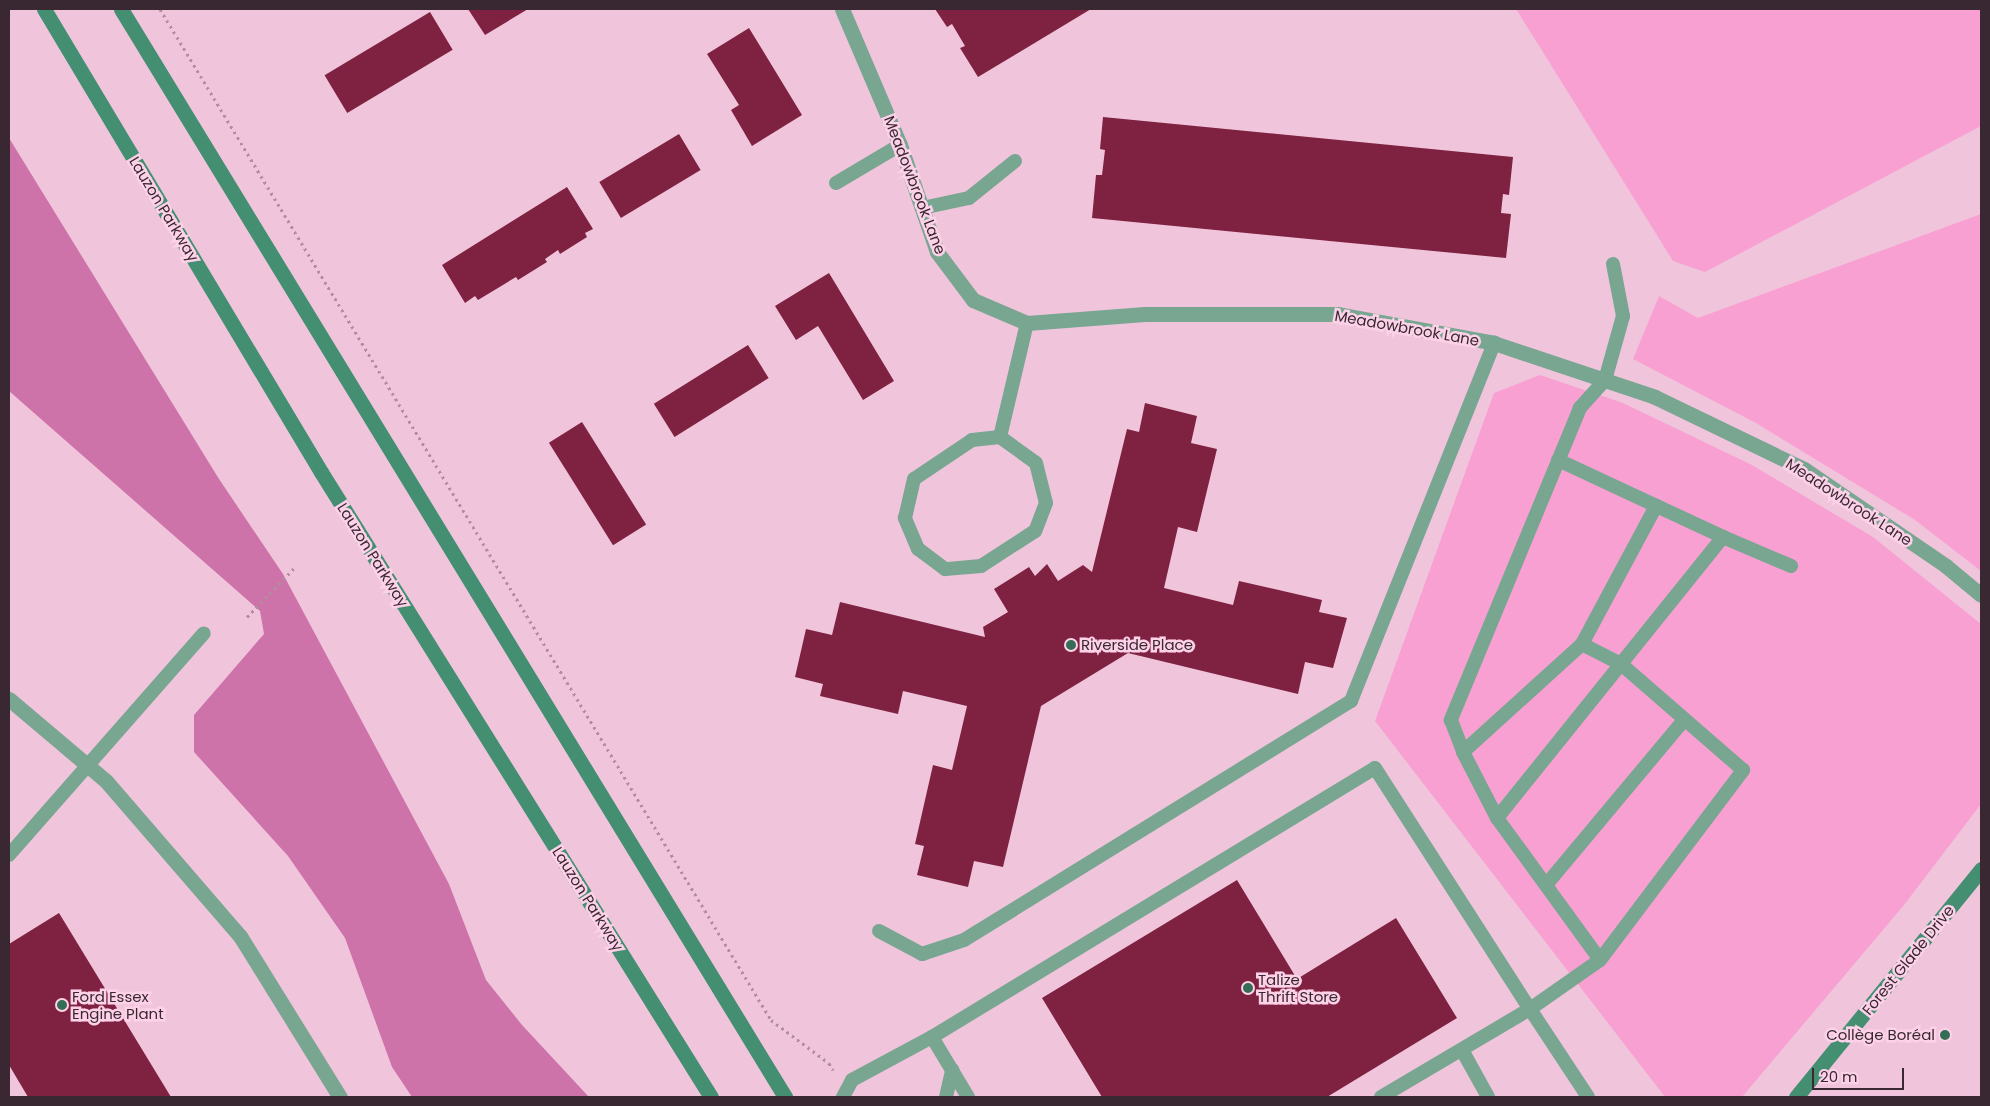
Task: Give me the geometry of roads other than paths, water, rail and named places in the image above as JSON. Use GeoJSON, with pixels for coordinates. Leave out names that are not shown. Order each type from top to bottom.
{"type":"FeatureCollection","features":[{"type":"Feature","properties":{"kind":"main road","name":"Lauzon Parkway"},"geometry":{"type":"LineString","coordinates":[[44,9],[322,472],[711,1097]]}},
{"type":"Feature","properties":{"kind":"main road"},"geometry":{"type":"LineString","coordinates":[[121,9],[784,1097]]}},
{"type":"Feature","properties":{"kind":"main road","name":"Forest Glade Drive"},"geometry":{"type":"LineString","coordinates":[[1796,1097],[1981,869]]}},
{"type":"Feature","properties":{"kind":"street","name":"Meadowbrook Lane"},"geometry":{"type":"LineString","coordinates":[[842,9],[900,146],[937,252],[973,300],[1027,323],[1145,314],[1338,314],[1494,343],[1655,397],[1804,469],[1946,566],[1981,594]]}},
{"type":"Feature","properties":{"kind":"street"},"geometry":{"type":"LineString","coordinates":[[9,699],[106,781],[240,936],[340,1097]]}},
{"type":"Feature","properties":{"kind":"lane"},"geometry":{"type":"LineString","coordinates":[[836,183],[900,146]]}},
{"type":"Feature","properties":{"kind":"lane"},"geometry":{"type":"LineString","coordinates":[[922,208],[969,198],[1015,162]]}},
{"type":"Feature","properties":{"kind":"lane"},"geometry":{"type":"LineString","coordinates":[[1600,960],[1497,818],[1463,752],[1451,720],[1580,408],[1605,380],[1623,316],[1612,264]]}},
{"type":"Feature","properties":{"kind":"lane"},"geometry":{"type":"LineString","coordinates":[[1000,438],[1027,323]]}},
{"type":"Feature","properties":{"kind":"lane"},"geometry":{"type":"LineString","coordinates":[[879,931],[922,954],[964,940],[1351,701],[1494,343]]}},
{"type":"Feature","properties":{"kind":"lane"},"geometry":{"type":"LineString","coordinates":[[1000,438],[1036,463],[1046,503],[1035,531],[981,566],[945,569],[918,549],[905,518],[914,479],[972,440],[1000,438]]}},
{"type":"Feature","properties":{"kind":"lane"},"geometry":{"type":"LineString","coordinates":[[1558,460],[1723,538],[1791,566]]}},
{"type":"Feature","properties":{"kind":"lane"},"geometry":{"type":"LineString","coordinates":[[1463,752],[1582,644],[1656,506]]}},
{"type":"Feature","properties":{"kind":"lane"},"geometry":{"type":"LineString","coordinates":[[1497,818],[1723,538]]}},
{"type":"Feature","properties":{"kind":"lane"},"geometry":{"type":"LineString","coordinates":[[9,855],[204,633]]}},
{"type":"Feature","properties":{"kind":"lane"},"geometry":{"type":"LineString","coordinates":[[1382,1097],[1530,1009],[1600,960],[1743,770],[1621,664],[1582,644]]}},
{"type":"Feature","properties":{"kind":"lane"},"geometry":{"type":"LineString","coordinates":[[1546,885],[1684,720]]}},
{"type":"Feature","properties":{"kind":"lane"},"geometry":{"type":"LineString","coordinates":[[843,1097],[852,1080],[932,1037],[1375,768],[1588,1097]]}},
{"type":"Feature","properties":{"kind":"lane"},"geometry":{"type":"LineString","coordinates":[[932,1037],[968,1097]]}},
{"type":"Feature","properties":{"kind":"lane"},"geometry":{"type":"LineString","coordinates":[[1462,1050],[1488,1097]]}},
{"type":"Feature","properties":{"kind":"lane"},"geometry":{"type":"LineString","coordinates":[[946,1097],[952,1070]]}},
{"type":"Feature","properties":{"kind":"place","name":"Riverside Place"},"geometry":{"type":"Point","coordinates":[1071,645]}},
{"type":"Feature","properties":{"kind":"place","name":"Talize Thrift Store"},"geometry":{"type":"Point","coordinates":[1248,988]}},
{"type":"Feature","properties":{"kind":"place","name":"Ford Essex Engine Plant"},"geometry":{"type":"Point","coordinates":[62,1005]}},
{"type":"Feature","properties":{"kind":"place","name":"Collège Boréal"},"geometry":{"type":"Point","coordinates":[1945,1035]}}]}
